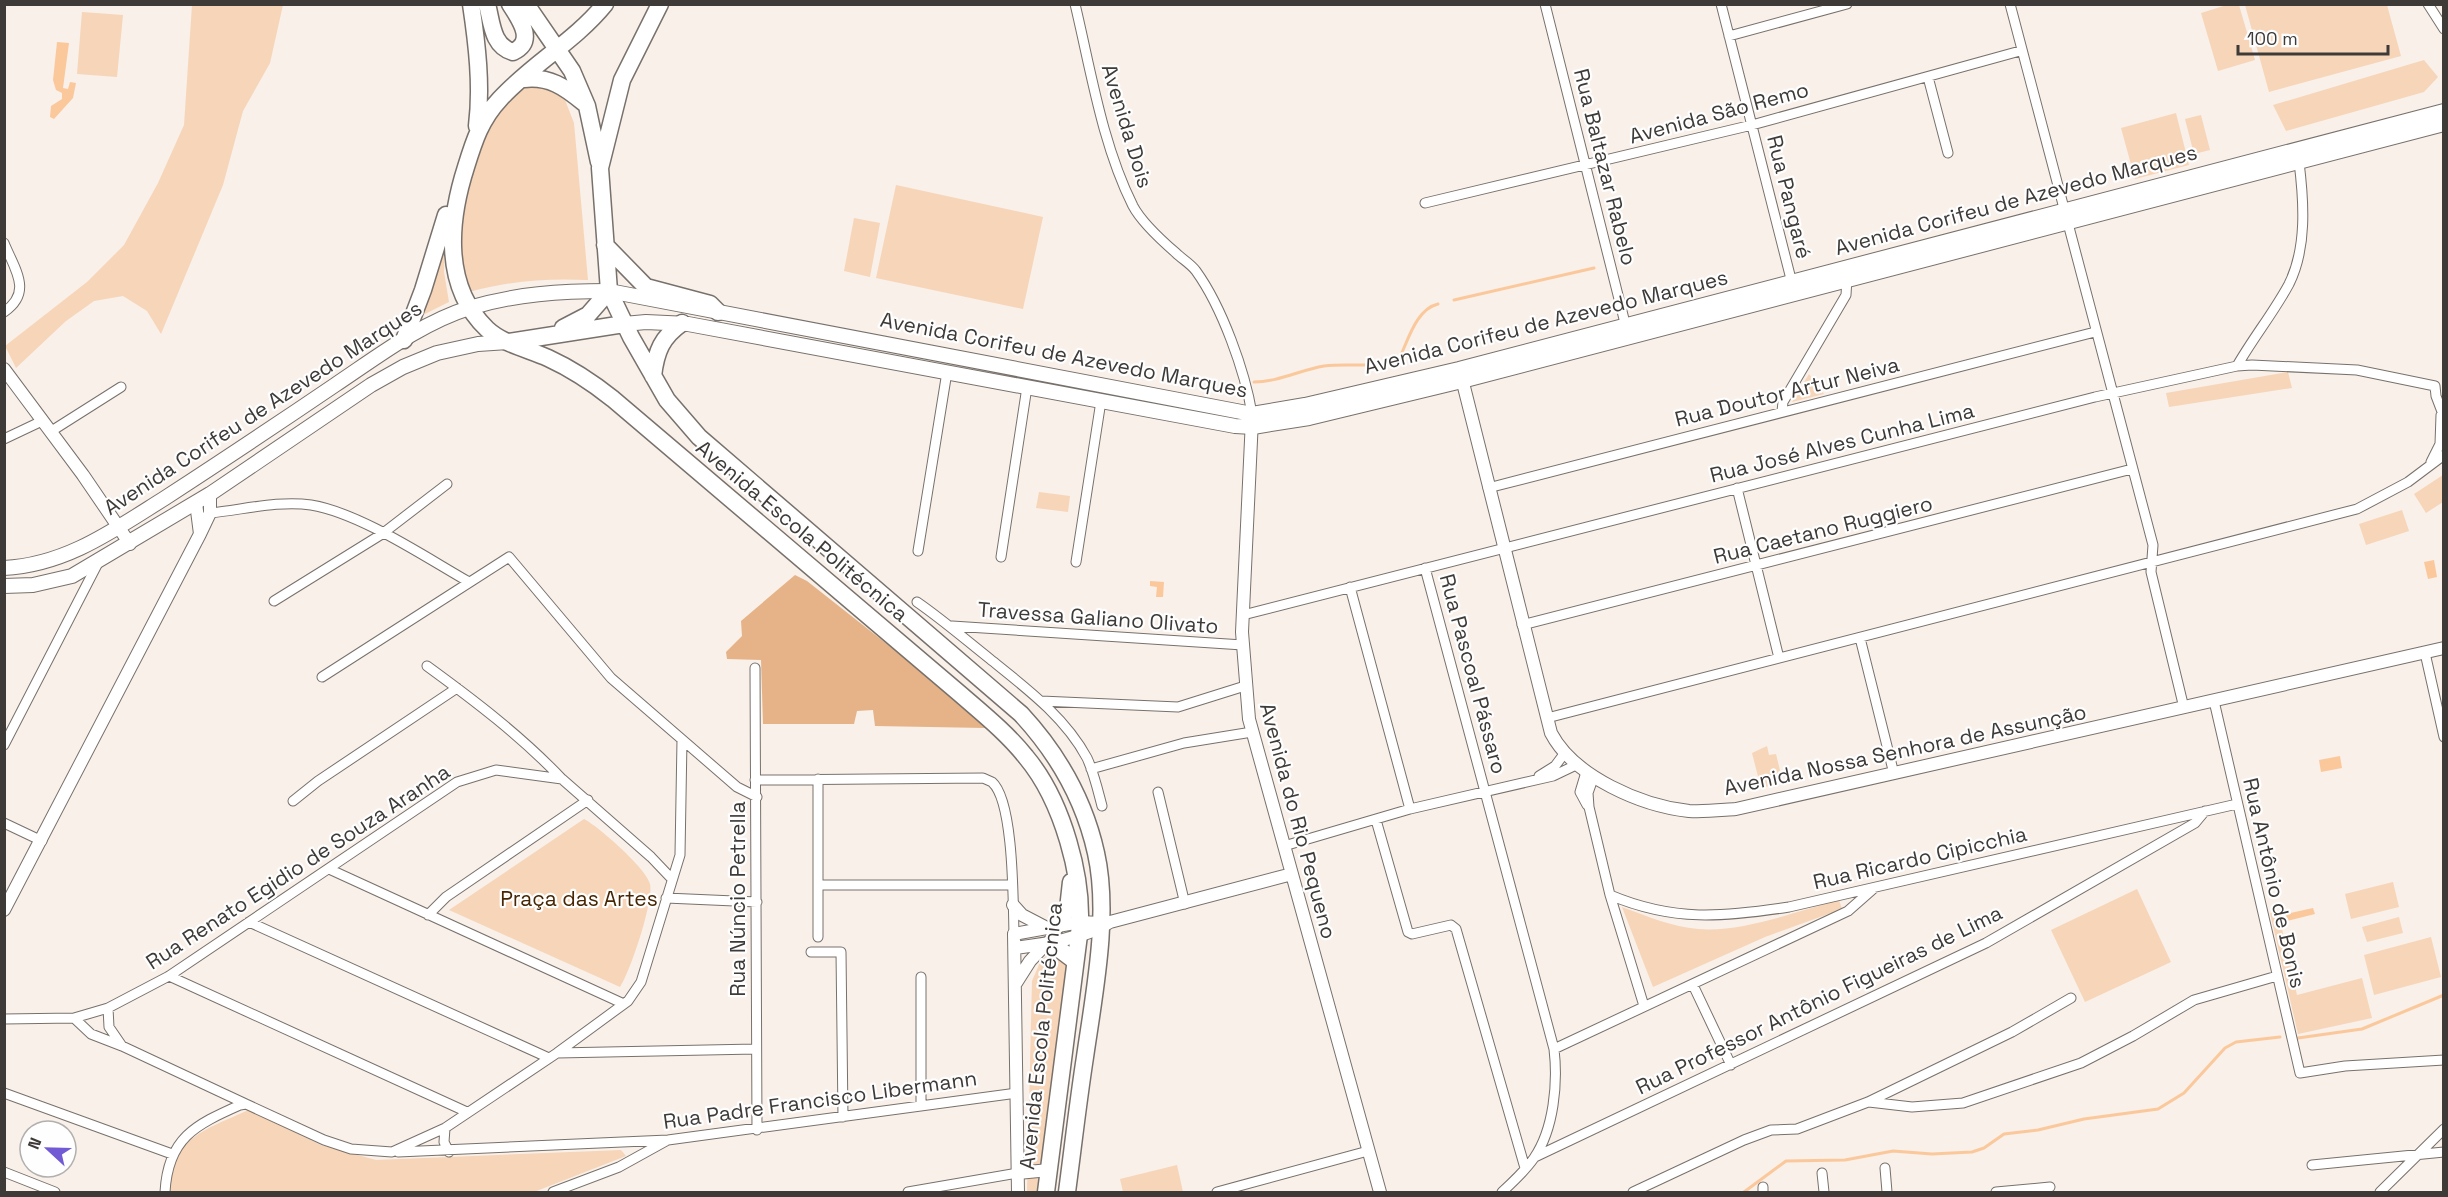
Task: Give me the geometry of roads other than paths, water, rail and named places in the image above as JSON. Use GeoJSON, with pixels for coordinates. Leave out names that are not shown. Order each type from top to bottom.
{"type":"FeatureCollection","features":[{"type":"Feature","properties":{"kind":"highway"},"geometry":{"type":"LineString","coordinates":[[404,340],[423,290],[462,162],[476,133],[480,105],[477,92],[478,54],[471,4]]}},
{"type":"Feature","properties":{"kind":"highway"},"geometry":{"type":"LineString","coordinates":[[487,4],[496,40],[500,47],[513,52],[519,49],[525,41],[525,29],[510,4]]}},
{"type":"Feature","properties":{"kind":"highway"},"geometry":{"type":"LineString","coordinates":[[526,4],[572,70],[587,106],[600,168]]}},
{"type":"Feature","properties":{"kind":"highway","name":"Avenida Escola Politécnica"},"geometry":{"type":"LineString","coordinates":[[605,4],[585,26],[558,47],[495,104],[476,133],[456,198],[452,222],[457,276],[469,308],[488,330],[508,342],[567,368],[604,392],[967,700],[1012,741],[1037,771],[1071,851],[1079,882],[1079,928],[1046,1192]]}},
{"type":"Feature","properties":{"kind":"highway","name":"Avenida Escola Politécnica"},"geometry":{"type":"LineString","coordinates":[[660,4],[622,80],[600,168],[609,291],[624,324],[653,376],[679,416],[699,437],[1021,714],[1040,735],[1072,784],[1096,853],[1100,926],[1092,1009],[1066,1192]]}},
{"type":"Feature","properties":{"kind":"highway"},"geometry":{"type":"LineString","coordinates":[[524,78],[539,77],[551,80],[567,88],[587,106]]}},
{"type":"Feature","properties":{"kind":"highway"},"geometry":{"type":"LineString","coordinates":[[605,245],[643,285],[710,304],[718,312]]}},
{"type":"Feature","properties":{"kind":"highway"},"geometry":{"type":"LineString","coordinates":[[549,334],[588,315],[609,291]]}},
{"type":"Feature","properties":{"kind":"highway"},"geometry":{"type":"LineString","coordinates":[[653,376],[655,358],[663,339],[682,323]]}},
{"type":"Feature","properties":{"kind":"highway","name":"Avenida Corifeu de Azevedo Marques"},"geometry":{"type":"LineString","coordinates":[[508,342],[624,324]]}},
{"type":"Feature","properties":{"kind":"highway"},"geometry":{"type":"LineString","coordinates":[[1071,851],[1068,909],[1050,935],[1075,961]]}},
{"type":"Feature","properties":{"kind":"highway"},"geometry":{"type":"LineString","coordinates":[[1049,1170],[1060,1176],[1066,1192]]}},
{"type":"Feature","properties":{"kind":"main road","name":"Avenida Corifeu de Azevedo Marques"},"geometry":{"type":"LineString","coordinates":[[2066,217],[2444,111]]}},
{"type":"Feature","properties":{"kind":"main road","name":"Avenida Corifeu de Azevedo Marques"},"geometry":{"type":"LineString","coordinates":[[624,324],[682,323],[1101,401],[1252,421],[1305,405],[1461,375],[2066,217],[2299,162],[2444,124]]}},
{"type":"Feature","properties":{"kind":"main road"},"geometry":{"type":"LineString","coordinates":[[2299,162],[2301,156],[2360,138],[2366,132]]}},
{"type":"Feature","properties":{"kind":"main road","name":"Avenida Corifeu de Azevedo Marques"},"geometry":{"type":"LineString","coordinates":[[4,568],[31,567],[68,555],[120,527],[404,340],[469,308],[561,291],[609,291],[1252,421]]}},
{"type":"Feature","properties":{"kind":"main road","name":"Avenida Corifeu de Azevedo Marques"},"geometry":{"type":"LineString","coordinates":[[4,586],[54,581],[72,576],[130,544],[196,503],[391,374],[437,353],[478,344],[508,342]]}},
{"type":"Feature","properties":{"kind":"main road"},"geometry":{"type":"LineString","coordinates":[[196,503],[197,477]]}},
{"type":"Feature","properties":{"kind":"street","name":"Avenida Dois"},"geometry":{"type":"LineString","coordinates":[[1075,4],[1104,129],[1134,208],[1155,233],[1196,270],[1222,320],[1241,366],[1252,421]]}},
{"type":"Feature","properties":{"kind":"street","name":"Rua Baltazar Rabelo"},"geometry":{"type":"LineString","coordinates":[[1545,4],[1627,332]]}},
{"type":"Feature","properties":{"kind":"street","name":"Rua Pangaré"},"geometry":{"type":"LineString","coordinates":[[1721,4],[1793,288]]}},
{"type":"Feature","properties":{"kind":"street"},"geometry":{"type":"LineString","coordinates":[[1729,36],[1847,4]]}},
{"type":"Feature","properties":{"kind":"street"},"geometry":{"type":"LineString","coordinates":[[2010,4],[2020,51],[2153,545],[2151,572],[2184,708]]}},
{"type":"Feature","properties":{"kind":"street"},"geometry":{"type":"LineString","coordinates":[[2428,4],[2444,29]]}},
{"type":"Feature","properties":{"kind":"street","name":"Avenida São Remo"},"geometry":{"type":"LineString","coordinates":[[1425,203],[1752,125],[2020,51]]}},
{"type":"Feature","properties":{"kind":"street"},"geometry":{"type":"LineString","coordinates":[[1928,77],[1948,153]]}},
{"type":"Feature","properties":{"kind":"street"},"geometry":{"type":"LineString","coordinates":[[2237,366],[2289,283],[2298,260],[2303,211],[2299,162]]}},
{"type":"Feature","properties":{"kind":"street"},"geometry":{"type":"LineString","coordinates":[[4,243],[22,288],[20,297],[4,312]]}},
{"type":"Feature","properties":{"kind":"street"},"geometry":{"type":"LineString","coordinates":[[1782,411],[1784,402],[1846,295],[1846,274]]}},
{"type":"Feature","properties":{"kind":"street","name":"Rua Doutor Artur Neiva"},"geometry":{"type":"LineString","coordinates":[[1488,488],[2095,332]]}},
{"type":"Feature","properties":{"kind":"street","name":"Rua José Alves Cunha Lima"},"geometry":{"type":"LineString","coordinates":[[1243,615],[2111,393],[2237,366],[2357,370],[2439,383]]}},
{"type":"Feature","properties":{"kind":"street"},"geometry":{"type":"LineString","coordinates":[[4,369],[120,527],[130,544]]}},
{"type":"Feature","properties":{"kind":"street"},"geometry":{"type":"LineString","coordinates":[[918,551],[947,372]]}},
{"type":"Feature","properties":{"kind":"street","name":"Avenida Nossa Senhora de Assunção"},"geometry":{"type":"LineString","coordinates":[[1461,375],[1551,733],[1564,754],[1585,771],[1646,801],[1689,811],[1713,811],[1766,803],[2444,648]]}},
{"type":"Feature","properties":{"kind":"street"},"geometry":{"type":"LineString","coordinates":[[2428,467],[2440,444],[2442,416],[2439,383]]}},
{"type":"Feature","properties":{"kind":"street"},"geometry":{"type":"LineString","coordinates":[[50,432],[121,387]]}},
{"type":"Feature","properties":{"kind":"street"},"geometry":{"type":"LineString","coordinates":[[1001,556],[1027,387]]}},
{"type":"Feature","properties":{"kind":"street"},"geometry":{"type":"LineString","coordinates":[[1076,562],[1101,401]]}},
{"type":"Feature","properties":{"kind":"street"},"geometry":{"type":"LineString","coordinates":[[4,439],[42,421]]}},
{"type":"Feature","properties":{"kind":"street","name":"Avenida do Rio Pequeno"},"geometry":{"type":"LineString","coordinates":[[1252,421],[1243,615],[1245,686],[1252,732],[1380,1192]]}},
{"type":"Feature","properties":{"kind":"street"},"geometry":{"type":"LineString","coordinates":[[1547,718],[2357,508],[2401,486],[2444,455]]}},
{"type":"Feature","properties":{"kind":"street","name":"Rua Caetano Ruggiero"},"geometry":{"type":"LineString","coordinates":[[1522,625],[2132,469]]}},
{"type":"Feature","properties":{"kind":"street"},"geometry":{"type":"LineString","coordinates":[[274,602],[382,534],[447,484]]}},
{"type":"Feature","properties":{"kind":"street"},"geometry":{"type":"LineString","coordinates":[[1737,488],[1779,658]]}},
{"type":"Feature","properties":{"kind":"street"},"geometry":{"type":"LineString","coordinates":[[4,910],[8,897],[42,841],[200,534],[210,513],[210,494]]}},
{"type":"Feature","properties":{"kind":"street"},"geometry":{"type":"LineString","coordinates":[[196,503],[200,534]]}},
{"type":"Feature","properties":{"kind":"street"},"geometry":{"type":"LineString","coordinates":[[210,513],[311,505],[331,511],[382,534],[468,582]]}},
{"type":"Feature","properties":{"kind":"street"},"geometry":{"type":"LineString","coordinates":[[322,677],[509,557],[611,678],[737,787],[757,797]]}},
{"type":"Feature","properties":{"kind":"street"},"geometry":{"type":"LineString","coordinates":[[4,746],[100,559]]}},
{"type":"Feature","properties":{"kind":"street","name":"Rua Pascoal Pássaro"},"geometry":{"type":"LineString","coordinates":[[1425,568],[1554,1049],[1555,1093],[1545,1134],[1535,1157]]}},
{"type":"Feature","properties":{"kind":"street"},"geometry":{"type":"LineString","coordinates":[[1350,587],[1410,810]]}},
{"type":"Feature","properties":{"kind":"street"},"geometry":{"type":"LineString","coordinates":[[917,602],[951,626],[1041,701],[1072,735],[1091,770],[1102,806]]}},
{"type":"Feature","properties":{"kind":"street","name":"Travessa Galiano Olivato"},"geometry":{"type":"LineString","coordinates":[[951,626],[1243,645]]}},
{"type":"Feature","properties":{"kind":"street"},"geometry":{"type":"LineString","coordinates":[[1860,638],[1894,774]]}},
{"type":"Feature","properties":{"kind":"street"},"geometry":{"type":"LineString","coordinates":[[2425,653],[2444,737]]}},
{"type":"Feature","properties":{"kind":"street"},"geometry":{"type":"LineString","coordinates":[[427,666],[535,751],[561,779]]}},
{"type":"Feature","properties":{"kind":"street","name":"Rua Núncio Petrella"},"geometry":{"type":"LineString","coordinates":[[755,668],[757,1130]]}},
{"type":"Feature","properties":{"kind":"street"},"geometry":{"type":"LineString","coordinates":[[1041,701],[1178,707],[1245,686]]}},
{"type":"Feature","properties":{"kind":"street"},"geometry":{"type":"LineString","coordinates":[[293,801],[318,781],[457,688]]}},
{"type":"Feature","properties":{"kind":"street","name":"Rua Antônio de Bonis"},"geometry":{"type":"LineString","coordinates":[[2214,701],[2300,1073],[2345,1065],[2444,1060]]}},
{"type":"Feature","properties":{"kind":"street"},"geometry":{"type":"LineString","coordinates":[[1091,770],[1184,742],[1252,732]]}},
{"type":"Feature","properties":{"kind":"street"},"geometry":{"type":"LineString","coordinates":[[74,1018],[96,1037],[122,1046],[324,1140],[351,1149],[392,1152],[434,1134],[553,1056],[624,1004],[641,982],[671,878],[680,855],[682,740]]}},
{"type":"Feature","properties":{"kind":"street"},"geometry":{"type":"LineString","coordinates":[[1534,779],[1555,766],[1564,754]]}},
{"type":"Feature","properties":{"kind":"street","name":"Rua Renato Egidio de Souza Aranha"},"geometry":{"type":"LineString","coordinates":[[4,1019],[74,1018],[108,1008],[169,976],[457,782],[496,770],[561,779],[588,800],[671,878]]}},
{"type":"Feature","properties":{"kind":"street"},"geometry":{"type":"LineString","coordinates":[[1284,846],[1486,790],[1563,773],[1585,771]]}},
{"type":"Feature","properties":{"kind":"street"},"geometry":{"type":"LineString","coordinates":[[1585,771],[1580,784],[1583,799],[1589,807]]}},
{"type":"Feature","properties":{"kind":"street"},"geometry":{"type":"LineString","coordinates":[[1585,771],[1589,788],[1589,807],[1610,895],[1644,1006]]}},
{"type":"Feature","properties":{"kind":"street"},"geometry":{"type":"LineString","coordinates":[[1563,773],[1573,777],[1580,784]]}},
{"type":"Feature","properties":{"kind":"street"},"geometry":{"type":"LineString","coordinates":[[755,780],[983,778],[996,784],[1004,802],[1012,885],[1016,983],[1018,1192]]}},
{"type":"Feature","properties":{"kind":"street"},"geometry":{"type":"LineString","coordinates":[[818,779],[818,937]]}},
{"type":"Feature","properties":{"kind":"street"},"geometry":{"type":"LineString","coordinates":[[1158,792],[1185,904]]}},
{"type":"Feature","properties":{"kind":"street"},"geometry":{"type":"LineString","coordinates":[[428,915],[434,906],[446,897],[588,800]]}},
{"type":"Feature","properties":{"kind":"street","name":"Rua Ricardo Cipicchia"},"geometry":{"type":"LineString","coordinates":[[1610,895],[1667,913],[1730,916],[1789,907],[1838,894],[1873,889],[1937,871],[2237,804]]}},
{"type":"Feature","properties":{"kind":"street","name":"Rua Professor Antônio Figueiras de Lima"},"geometry":{"type":"LineString","coordinates":[[1535,1157],[1986,943],[2195,823],[2205,811]]}},
{"type":"Feature","properties":{"kind":"street"},"geometry":{"type":"LineString","coordinates":[[1376,820],[1408,932],[1412,934],[1451,925],[1456,930],[1525,1168]]}},
{"type":"Feature","properties":{"kind":"street"},"geometry":{"type":"LineString","coordinates":[[4,823],[42,841]]}},
{"type":"Feature","properties":{"kind":"street"},"geometry":{"type":"LineString","coordinates":[[328,869],[624,1004]]}},
{"type":"Feature","properties":{"kind":"street"},"geometry":{"type":"LineString","coordinates":[[1015,948],[1050,935],[1100,926],[1292,874]]}},
{"type":"Feature","properties":{"kind":"street"},"geometry":{"type":"LineString","coordinates":[[819,885],[1012,885]]}},
{"type":"Feature","properties":{"kind":"street"},"geometry":{"type":"LineString","coordinates":[[1554,1049],[1848,911],[1873,889]]}},
{"type":"Feature","properties":{"kind":"street"},"geometry":{"type":"LineString","coordinates":[[666,898],[757,902]]}},
{"type":"Feature","properties":{"kind":"street"},"geometry":{"type":"LineString","coordinates":[[1013,905],[1022,915],[1050,935]]}},
{"type":"Feature","properties":{"kind":"street"},"geometry":{"type":"LineString","coordinates":[[249,922],[553,1056],[756,1049]]}},
{"type":"Feature","properties":{"kind":"street"},"geometry":{"type":"LineString","coordinates":[[1014,934],[1050,935],[1079,928]]}},
{"type":"Feature","properties":{"kind":"street"},"geometry":{"type":"LineString","coordinates":[[1016,983],[1050,935]]}},
{"type":"Feature","properties":{"kind":"street"},"geometry":{"type":"LineString","coordinates":[[811,952],[842,952],[843,1117]]}},
{"type":"Feature","properties":{"kind":"street"},"geometry":{"type":"LineString","coordinates":[[169,976],[467,1112]]}},
{"type":"Feature","properties":{"kind":"street"},"geometry":{"type":"LineString","coordinates":[[1868,1102],[1912,1107],[1963,1103],[2081,1063],[2194,1000],[2277,976]]}},
{"type":"Feature","properties":{"kind":"street"},"geometry":{"type":"LineString","coordinates":[[921,977],[921,1105]]}},
{"type":"Feature","properties":{"kind":"street"},"geometry":{"type":"LineString","coordinates":[[1693,985],[1731,1065]]}},
{"type":"Feature","properties":{"kind":"street"},"geometry":{"type":"LineString","coordinates":[[1633,1192],[1744,1140],[1771,1130],[1797,1129],[1818,1123],[1868,1102],[2012,1032],[2071,998]]}},
{"type":"Feature","properties":{"kind":"street"},"geometry":{"type":"LineString","coordinates":[[108,1008],[109,1027],[122,1046]]}},
{"type":"Feature","properties":{"kind":"street"},"geometry":{"type":"LineString","coordinates":[[4,1093],[172,1154]]}},
{"type":"Feature","properties":{"kind":"street","name":"Rua Padre Francisco Libermann"},"geometry":{"type":"LineString","coordinates":[[392,1152],[449,1152],[668,1140],[757,1130],[1017,1093]]}},
{"type":"Feature","properties":{"kind":"street"},"geometry":{"type":"LineString","coordinates":[[165,1192],[172,1154],[179,1142],[200,1125],[246,1104]]}},
{"type":"Feature","properties":{"kind":"street"},"geometry":{"type":"LineString","coordinates":[[445,1128],[444,1142],[449,1152]]}},
{"type":"Feature","properties":{"kind":"street"},"geometry":{"type":"LineString","coordinates":[[2380,1192],[2444,1129]]}},
{"type":"Feature","properties":{"kind":"street"},"geometry":{"type":"LineString","coordinates":[[434,1134],[436,1152]]}},
{"type":"Feature","properties":{"kind":"street"},"geometry":{"type":"LineString","coordinates":[[553,1192],[619,1167],[668,1140]]}},
{"type":"Feature","properties":{"kind":"street"},"geometry":{"type":"LineString","coordinates":[[1216,1192],[1368,1151]]}},
{"type":"Feature","properties":{"kind":"street"},"geometry":{"type":"LineString","coordinates":[[2312,1165],[2444,1152]]}},
{"type":"Feature","properties":{"kind":"street"},"geometry":{"type":"LineString","coordinates":[[1503,1192],[1535,1157]]}},
{"type":"Feature","properties":{"kind":"street"},"geometry":{"type":"LineString","coordinates":[[1885,1168],[1887,1192]]}},
{"type":"Feature","properties":{"kind":"street"},"geometry":{"type":"LineString","coordinates":[[908,1192],[1018,1173],[1049,1170]]}},
{"type":"Feature","properties":{"kind":"street"},"geometry":{"type":"LineString","coordinates":[[4,1172],[55,1192]]}},
{"type":"Feature","properties":{"kind":"street"},"geometry":{"type":"LineString","coordinates":[[1822,1173],[1824,1192]]}},
{"type":"Feature","properties":{"kind":"street"},"geometry":{"type":"LineString","coordinates":[[1996,1192],[2050,1187]]}},
{"type":"Feature","properties":{"kind":"waterway"},"geometry":{"type":"LineString","coordinates":[[1454,300],[1594,268]]}},
{"type":"Feature","properties":{"kind":"waterway"},"geometry":{"type":"LineString","coordinates":[[1254,382],[1272,380],[1324,366],[1371,365],[1399,359],[1418,319],[1430,307],[1438,304]]}},
{"type":"Feature","properties":{"kind":"waterway"},"geometry":{"type":"LineString","coordinates":[[2298,1038],[2362,1029],[2444,995]]}},
{"type":"Feature","properties":{"kind":"waterway"},"geometry":{"type":"LineString","coordinates":[[1744,1192],[1786,1161],[1845,1160],[1893,1151],[1932,1154],[1972,1152],[1984,1148],[2004,1134],[2038,1130],[2084,1119],[2158,1109],[2184,1093],[2225,1048],[2236,1042],[2280,1037]]}},
{"type":"Feature","properties":{"kind":"park label","name":"Praça das Artes"},"geometry":{"type":"Point","coordinates":[579,899]}}]}
